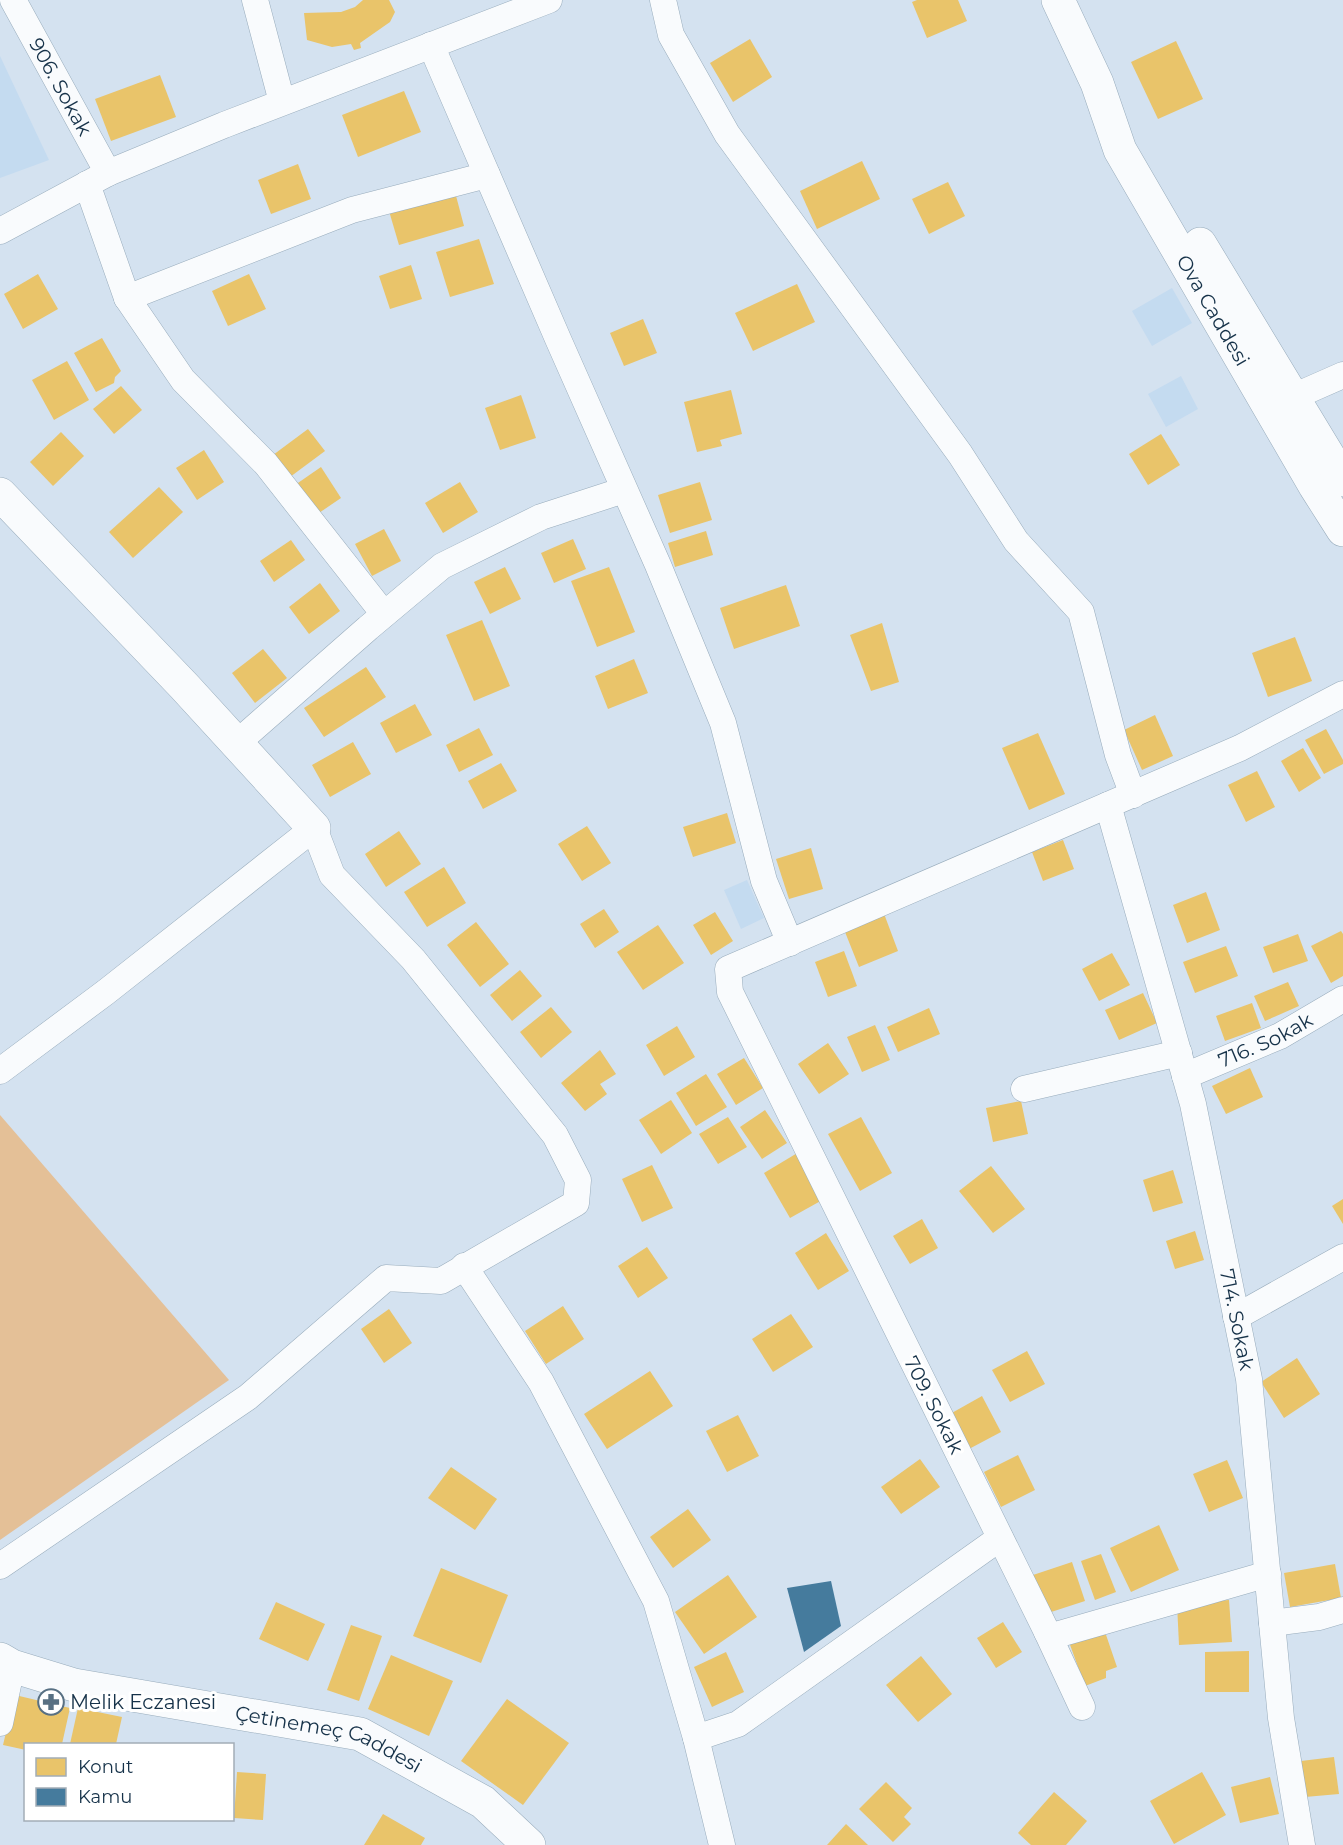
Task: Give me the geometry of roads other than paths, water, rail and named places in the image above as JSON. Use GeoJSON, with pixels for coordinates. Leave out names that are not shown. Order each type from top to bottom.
{"type":"FeatureCollection","features":[{"type":"Feature","properties":{"kind":"street","name":"906. Sokak"},"geometry":{"type":"LineString","coordinates":[[14,0],[97,178],[127,298],[183,380],[266,464],[384,614]]}},
{"type":"Feature","properties":{"kind":"street"},"geometry":{"type":"LineString","coordinates":[[255,0],[282,102]]}},
{"type":"Feature","properties":{"kind":"street"},"geometry":{"type":"LineString","coordinates":[[0,231],[97,178],[282,102],[549,0]]}},
{"type":"Feature","properties":{"kind":"street"},"geometry":{"type":"LineString","coordinates":[[663,0],[671,36],[727,134],[960,454],[1016,541],[1081,612],[1118,755],[1132,795]]}},
{"type":"Feature","properties":{"kind":"street","name":"Ova Caddesi"},"geometry":{"type":"LineString","coordinates":[[1058,0],[1097,83],[1120,150],[1309,476],[1343,530]]}},
{"type":"Feature","properties":{"kind":"street"},"geometry":{"type":"LineString","coordinates":[[431,45],[658,565],[723,723],[764,881],[790,943],[1240,748],[1343,694]]}},
{"type":"Feature","properties":{"kind":"street","name":"Ova Caddesi"},"geometry":{"type":"LineString","coordinates":[[1097,83],[1139,144],[1343,480]]}},
{"type":"Feature","properties":{"kind":"street"},"geometry":{"type":"LineString","coordinates":[[127,298],[352,210],[487,175]]}},
{"type":"Feature","properties":{"kind":"street"},"geometry":{"type":"LineString","coordinates":[[1293,397],[1343,375]]}},
{"type":"Feature","properties":{"kind":"street"},"geometry":{"type":"LineString","coordinates":[[237,743],[442,566],[541,517],[624,490]]}},
{"type":"Feature","properties":{"kind":"street"},"geometry":{"type":"LineString","coordinates":[[0,495],[315,828],[332,875],[413,959],[533,1107],[555,1135],[578,1179],[576,1203],[441,1281],[386,1278],[248,1397],[0,1566]]}},
{"type":"Feature","properties":{"kind":"street","name":"714. Sokak"},"geometry":{"type":"LineString","coordinates":[[1108,805],[1195,1116],[1249,1378],[1281,1718],[1302,1845]]}},
{"type":"Feature","properties":{"kind":"street"},"geometry":{"type":"LineString","coordinates":[[0,1071],[106,992],[315,828]]}},
{"type":"Feature","properties":{"kind":"street","name":"709. Sokak"},"geometry":{"type":"LineString","coordinates":[[790,943],[728,969],[730,992],[1082,1707]]}},
{"type":"Feature","properties":{"kind":"street","name":"716. Sokak"},"geometry":{"type":"LineString","coordinates":[[1024,1089],[1182,1065],[1280,1036],[1343,999]]}},
{"type":"Feature","properties":{"kind":"street"},"geometry":{"type":"LineString","coordinates":[[1236,1317],[1343,1257]]}},
{"type":"Feature","properties":{"kind":"street"},"geometry":{"type":"LineString","coordinates":[[464,1266],[541,1382],[656,1601],[696,1738],[722,1845]]}},
{"type":"Feature","properties":{"kind":"street"},"geometry":{"type":"LineString","coordinates":[[696,1738],[738,1724],[1000,1538]]}},
{"type":"Feature","properties":{"kind":"street"},"geometry":{"type":"LineString","coordinates":[[1047,1632],[1056,1635],[1268,1574]]}},
{"type":"Feature","properties":{"kind":"street"},"geometry":{"type":"LineString","coordinates":[[1272,1623],[1319,1617],[1343,1610]]}},
{"type":"Feature","properties":{"kind":"street"},"geometry":{"type":"LineString","coordinates":[[0,1723],[6,1663]]}},
{"type":"Feature","properties":{"kind":"street","name":"Çetinemeç Caddesi"},"geometry":{"type":"LineString","coordinates":[[6,1663],[74,1685],[360,1734],[483,1802],[529,1845]]}},
{"type":"Feature","properties":{"kind":"place","name":"Melik Eczanesi"},"geometry":{"type":"Point","coordinates":[51,1702]}}]}
